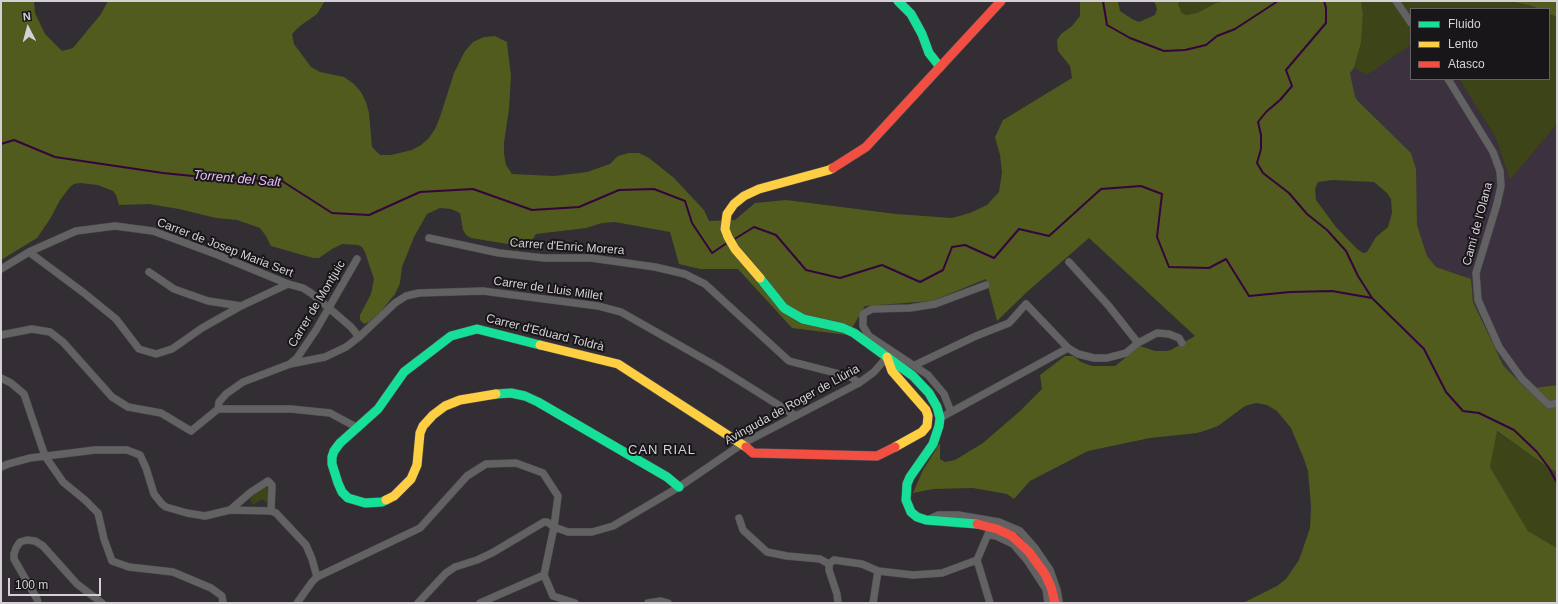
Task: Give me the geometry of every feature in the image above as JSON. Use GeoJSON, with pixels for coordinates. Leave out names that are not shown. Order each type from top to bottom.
{"type":"FeatureCollection","features":[{"type":"Feature","properties":{"kind":"street"},"geometry":{"type":"LineString","coordinates":[[898,1],[911,14],[922,34],[929,53],[940,68]]}},
{"type":"Feature","properties":{"kind":"street"},"geometry":{"type":"LineString","coordinates":[[1001,1],[871,142],[852,157],[828,170],[751,193],[734,204],[727,214],[725,229],[730,241],[784,308],[803,319],[849,330],[887,357],[925,388],[934,401],[940,418],[937,435],[933,444],[910,477],[906,490],[906,500],[911,512],[917,517],[926,520],[966,522],[990,531],[1012,536],[1029,552],[1049,582],[1055,603]]}},
{"type":"Feature","properties":{"kind":"street"},"geometry":{"type":"LineString","coordinates":[[1396,1],[1410,22]]}},
{"type":"Feature","properties":{"kind":"street","name":"Camí de l'Olana"},"geometry":{"type":"LineString","coordinates":[[1449,80],[1493,152],[1500,171],[1501,186],[1497,204],[1476,273],[1478,300],[1499,347],[1522,379],[1549,405],[1557,403]]}},
{"type":"Feature","properties":{"kind":"street","name":"Carrer de Josep Maria Sert"},"geometry":{"type":"LineString","coordinates":[[1,269],[29,252],[76,231],[115,226],[153,231],[218,255],[288,284],[303,288],[351,327],[360,338]]}},
{"type":"Feature","properties":{"kind":"street","name":"Carrer d'Enric Morera"},"geometry":{"type":"LineString","coordinates":[[429,238],[499,253],[544,258],[591,258],[655,267],[686,274],[705,284],[789,361],[851,377],[859,383]]}},
{"type":"Feature","properties":{"kind":"street"},"geometry":{"type":"LineString","coordinates":[[29,252],[116,319],[139,349],[156,354],[172,349],[202,328],[240,306],[288,284]]}},
{"type":"Feature","properties":{"kind":"street","name":"Carrer de Montjuic"},"geometry":{"type":"LineString","coordinates":[[1,335],[32,328],[50,332],[63,342],[112,397],[128,407],[161,413],[191,431],[218,409],[219,402],[226,394],[243,382],[290,364],[297,358],[312,336],[358,259]]}},
{"type":"Feature","properties":{"kind":"street"},"geometry":{"type":"LineString","coordinates":[[1069,262],[1108,305],[1138,343]]}},
{"type":"Feature","properties":{"kind":"street"},"geometry":{"type":"LineString","coordinates":[[149,272],[174,289],[208,301],[240,306]]}},
{"type":"Feature","properties":{"kind":"street"},"geometry":{"type":"LineString","coordinates":[[950,412],[944,394],[928,375],[869,336],[863,326],[863,314],[872,309],[910,308],[935,304],[986,285]]}},
{"type":"Feature","properties":{"kind":"street","name":"Carrer de Lluis Millet"},"geometry":{"type":"LineString","coordinates":[[290,364],[325,357],[336,353],[360,338],[400,299],[413,294],[483,291],[598,306],[613,310],[628,316],[716,366],[796,416]]}},
{"type":"Feature","properties":{"kind":"street"},"geometry":{"type":"LineString","coordinates":[[915,366],[976,336],[1009,323],[1026,304],[1068,348],[1078,354],[1094,358],[1107,358],[1126,354],[1138,343],[1157,333],[1169,334],[1179,338],[1182,343]]}},
{"type":"Feature","properties":{"kind":"street","name":"Carrer d'Eduard Toldrà"},"geometry":{"type":"LineString","coordinates":[[679,487],[667,477],[538,402],[518,394],[500,393],[460,400],[445,406],[433,415],[423,426],[420,433],[417,465],[411,479],[394,496],[382,502],[374,504],[348,498],[342,492],[338,483],[332,464],[332,458],[337,447],[378,409],[404,372],[451,336],[477,329],[618,364],[742,444],[753,453],[877,456],[922,432],[927,426],[928,416],[926,410],[892,371],[887,357]]}},
{"type":"Feature","properties":{"kind":"street"},"geometry":{"type":"LineString","coordinates":[[940,418],[1068,348]]}},
{"type":"Feature","properties":{"kind":"street","name":"Avinguda de Roger de Llúria"},"geometry":{"type":"LineString","coordinates":[[418,603],[446,573],[455,567],[477,560],[492,553],[544,522],[555,523],[568,532],[584,532],[607,529],[679,487],[742,444],[859,383],[874,372],[887,357]]}},
{"type":"Feature","properties":{"kind":"street"},"geometry":{"type":"LineString","coordinates":[[1,378],[11,383],[24,394],[45,456],[63,482],[86,500],[98,513],[104,539],[112,561],[129,567],[172,572],[211,588],[222,596],[223,603]]}},
{"type":"Feature","properties":{"kind":"street"},"geometry":{"type":"LineString","coordinates":[[218,409],[291,409],[330,413],[358,428]]}},
{"type":"Feature","properties":{"kind":"street"},"geometry":{"type":"LineString","coordinates":[[1,460],[4,466],[30,458],[95,450],[127,450],[135,452],[140,455],[143,460],[154,494],[166,508],[206,516],[230,510],[271,511],[276,513],[306,545],[317,577]]}},
{"type":"Feature","properties":{"kind":"street"},"geometry":{"type":"LineString","coordinates":[[296,603],[317,577],[420,528],[467,476],[486,464],[516,463],[543,473],[558,496],[555,523],[544,575],[553,596],[575,603]]}},
{"type":"Feature","properties":{"kind":"street"},"geometry":{"type":"LineString","coordinates":[[230,510],[251,492],[268,481],[272,485],[271,511]]}},
{"type":"Feature","properties":{"kind":"street"},"geometry":{"type":"LineString","coordinates":[[926,520],[938,515],[958,515],[999,522],[1020,531],[1035,548],[1050,570],[1057,590],[1059,603]]}},
{"type":"Feature","properties":{"kind":"street"},"geometry":{"type":"LineString","coordinates":[[738,518],[743,530],[767,552],[787,556],[820,559],[829,564]]}},
{"type":"Feature","properties":{"kind":"street"},"geometry":{"type":"LineString","coordinates":[[990,531],[977,560],[990,603]]}},
{"type":"Feature","properties":{"kind":"street"},"geometry":{"type":"LineString","coordinates":[[990,531],[996,536],[1012,544],[1028,560],[1044,585],[1048,603]]}},
{"type":"Feature","properties":{"kind":"street"},"geometry":{"type":"LineString","coordinates":[[38,603],[14,558],[16,548],[20,542],[27,540],[35,541],[43,546],[77,584],[102,603]]}},
{"type":"Feature","properties":{"kind":"street"},"geometry":{"type":"LineString","coordinates":[[829,564],[834,560],[843,561],[862,564],[878,571],[913,575],[942,573],[977,560]]}},
{"type":"Feature","properties":{"kind":"street"},"geometry":{"type":"LineString","coordinates":[[829,564],[831,579],[837,594],[838,603]]}},
{"type":"Feature","properties":{"kind":"street"},"geometry":{"type":"LineString","coordinates":[[873,603],[878,571]]}},
{"type":"Feature","properties":{"kind":"street"},"geometry":{"type":"LineString","coordinates":[[480,603],[544,575]]}},
{"type":"Feature","properties":{"kind":"street"},"geometry":{"type":"LineString","coordinates":[[648,603],[661,601],[668,603]]}},
{"type":"Feature","properties":{"kind":"shaded area"},"geometry":{"type":"Polygon","coordinates":[[[1410,46],[1410,80],[1460,80],[1495,136],[1510,180],[1557,124],[1557,385],[1526,389],[1503,365],[1473,302],[1471,279],[1436,267],[1427,256],[1417,225],[1411,153],[1355,97],[1350,73],[1354,68],[1367,75],[1410,46]]]}},
{"type":"Feature","properties":{"kind":"green space"},"geometry":{"type":"Polygon","coordinates":[[[1,1],[34,1],[35,13],[45,34],[62,51],[73,48],[101,14],[108,1],[325,1],[317,14],[300,26],[292,34],[294,44],[311,67],[320,72],[344,77],[354,84],[361,92],[369,113],[372,147],[380,155],[391,155],[412,150],[429,138],[440,117],[454,73],[465,51],[473,42],[484,37],[495,36],[507,42],[511,75],[504,154],[506,165],[512,174],[554,176],[587,172],[610,164],[618,156],[629,153],[639,153],[649,158],[674,178],[704,210],[709,221],[735,220],[755,203],[786,200],[896,214],[952,218],[970,213],[987,205],[999,192],[1002,173],[1000,155],[995,137],[1003,120],[1072,78],[1070,66],[1058,51],[1057,40],[1061,34],[1072,26],[1080,16],[1080,1],[1118,1],[1120,11],[1139,22],[1155,15],[1157,9],[1155,3],[1152,1],[1180,1],[1178,4],[1182,13],[1186,15],[1197,13],[1216,3],[1225,1],[1361,1],[1363,14],[1361,43],[1354,68],[1350,73],[1355,97],[1411,153],[1416,169],[1417,225],[1427,256],[1436,267],[1471,279],[1473,302],[1503,365],[1526,389],[1557,385],[1557,472],[1549,468],[1497,431],[1490,467],[1528,531],[1557,548],[1557,603],[1243,603],[1277,586],[1286,579],[1299,560],[1310,528],[1311,506],[1308,471],[1291,428],[1277,411],[1267,405],[1256,403],[1245,406],[1218,426],[1197,433],[1150,438],[1088,451],[1030,481],[1014,499],[1007,494],[973,488],[933,489],[913,493],[923,470],[940,443],[940,459],[945,462],[955,460],[983,443],[1020,411],[1042,389],[1040,375],[1065,356],[1073,356],[1081,362],[1092,366],[1115,366],[1140,346],[1155,351],[1166,351],[1171,350],[1195,336],[1089,238],[1028,291],[997,321],[986,279],[932,301],[865,306],[848,335],[792,328],[738,269],[700,269],[679,264],[670,232],[615,222],[602,223],[586,228],[536,234],[526,246],[520,246],[471,238],[466,235],[463,230],[460,213],[451,209],[440,208],[427,214],[414,237],[402,267],[400,283],[395,294],[381,311],[369,322],[364,324],[360,320],[360,315],[371,294],[374,279],[362,247],[358,245],[342,244],[319,258],[313,258],[271,246],[260,228],[237,220],[216,218],[179,209],[149,204],[119,205],[113,191],[98,185],[80,183],[74,184],[70,187],[60,200],[50,219],[37,238],[1,260],[1,1]],[[1333,180],[1318,182],[1315,189],[1316,200],[1336,227],[1357,249],[1363,253],[1367,252],[1376,237],[1388,227],[1392,213],[1391,199],[1387,193],[1374,182],[1333,180]]]}},
{"type":"Feature","properties":{"kind":"green space"},"geometry":{"type":"Polygon","coordinates":[[[1180,1],[1225,1],[1216,3],[1197,13],[1185,15],[1182,13],[1178,4],[1180,1]]]}},
{"type":"Feature","properties":{"kind":"green space"},"geometry":{"type":"Polygon","coordinates":[[[1361,1],[1509,1],[1536,8],[1410,8],[1410,46],[1367,75],[1354,68],[1361,43],[1363,14],[1361,1]]]}},
{"type":"Feature","properties":{"kind":"green space"},"geometry":{"type":"Polygon","coordinates":[[[1509,1],[1557,1],[1557,17],[1550,14],[1550,8],[1536,8],[1509,1]]]}},
{"type":"Feature","properties":{"kind":"green space"},"geometry":{"type":"Polygon","coordinates":[[[1550,14],[1557,17],[1557,124],[1510,180],[1495,136],[1460,80],[1550,80],[1550,14]]]}},
{"type":"Feature","properties":{"kind":"green space"},"geometry":{"type":"Polygon","coordinates":[[[1496,431],[1557,472],[1557,548],[1528,531],[1490,467],[1496,431]]]}},
{"type":"Feature","properties":{"kind":"green space"},"geometry":{"type":"Polygon","coordinates":[[[264,485],[269,490],[267,503],[262,499],[253,505],[250,499],[264,485]]]}},
{"type":"Feature","properties":{"kind":"waterway"},"geometry":{"type":"LineString","coordinates":[[1103,1],[1107,25],[1130,38],[1164,51],[1185,50],[1206,45],[1217,36],[1235,29],[1278,1]]}},
{"type":"Feature","properties":{"kind":"waterway"},"geometry":{"type":"LineString","coordinates":[[1324,1],[1326,8],[1326,23],[1286,70],[1292,86],[1258,122],[1261,135],[1261,149],[1257,163],[1263,173],[1289,193],[1307,214],[1327,230],[1346,251],[1358,276],[1372,298],[1424,349],[1446,392],[1463,411],[1479,413],[1514,430],[1537,452],[1549,468],[1557,483]]}},
{"type":"Feature","properties":{"kind":"waterway","name":"Torrent del Salt"},"geometry":{"type":"LineString","coordinates":[[1,144],[14,140],[55,157],[163,173],[233,180],[282,181],[332,213],[369,215],[420,192],[473,189],[532,210],[579,207],[619,190],[654,189],[685,201],[692,223],[712,253],[727,243]]}},
{"type":"Feature","properties":{"kind":"waterway","name":"Torrent del Salt"},"geometry":{"type":"LineString","coordinates":[[733,240],[754,227],[776,235],[806,270],[840,278],[882,265],[920,282],[943,270],[952,247],[965,245],[994,258],[1019,229],[1049,236],[1101,189],[1141,186],[1162,194],[1157,237],[1169,267],[1209,268],[1226,259],[1249,296],[1290,292],[1332,291],[1372,298]]}},
{"type":"Feature","properties":{"kind":"traffic: fast"},"geometry":{"type":"LineString","coordinates":[[898,1],[911,14],[922,34],[929,53],[940,67]]}},
{"type":"Feature","properties":{"kind":"traffic: fast"},"geometry":{"type":"LineString","coordinates":[[760,278],[784,308],[803,319],[843,328],[854,333],[913,376],[929,393],[937,407],[940,418],[939,426],[933,444],[910,477],[907,484],[906,500],[911,512],[917,517],[926,520],[977,524]]}},
{"type":"Feature","properties":{"kind":"traffic: fast"},"geometry":{"type":"LineString","coordinates":[[386,500],[382,502],[365,503],[348,498],[342,492],[338,483],[332,464],[332,457],[334,451],[340,443],[378,409],[404,372],[451,336],[477,329],[540,345]]}},
{"type":"Feature","properties":{"kind":"traffic: fast"},"geometry":{"type":"LineString","coordinates":[[496,394],[511,393],[525,396],[538,402],[667,477],[679,487]]}},
{"type":"Feature","properties":{"kind":"traffic: slow"},"geometry":{"type":"LineString","coordinates":[[760,278],[735,249],[728,237],[725,229],[727,214],[734,204],[744,196],[759,189],[833,168]]}},
{"type":"Feature","properties":{"kind":"traffic: slow"},"geometry":{"type":"LineString","coordinates":[[540,345],[618,364],[746,447]]}},
{"type":"Feature","properties":{"kind":"traffic: slow"},"geometry":{"type":"LineString","coordinates":[[887,357],[892,371],[926,410],[928,416],[927,426],[922,432],[895,447]]}},
{"type":"Feature","properties":{"kind":"traffic: slow"},"geometry":{"type":"LineString","coordinates":[[386,500],[394,496],[411,479],[417,465],[420,433],[423,426],[433,415],[445,406],[460,400],[496,394]]}},
{"type":"Feature","properties":{"kind":"traffic: jam"},"geometry":{"type":"LineString","coordinates":[[833,168],[866,147],[1001,1]]}},
{"type":"Feature","properties":{"kind":"traffic: jam"},"geometry":{"type":"LineString","coordinates":[[746,447],[753,453],[877,456],[895,447]]}},
{"type":"Feature","properties":{"kind":"traffic: jam"},"geometry":{"type":"LineString","coordinates":[[977,524],[997,529],[1012,536],[1029,552],[1045,574],[1051,587],[1055,603]]}},
{"type":"Feature","properties":{"kind":"district","name":"CAN RIAL"},"geometry":{"type":"Point","coordinates":[662,450]}}]}
